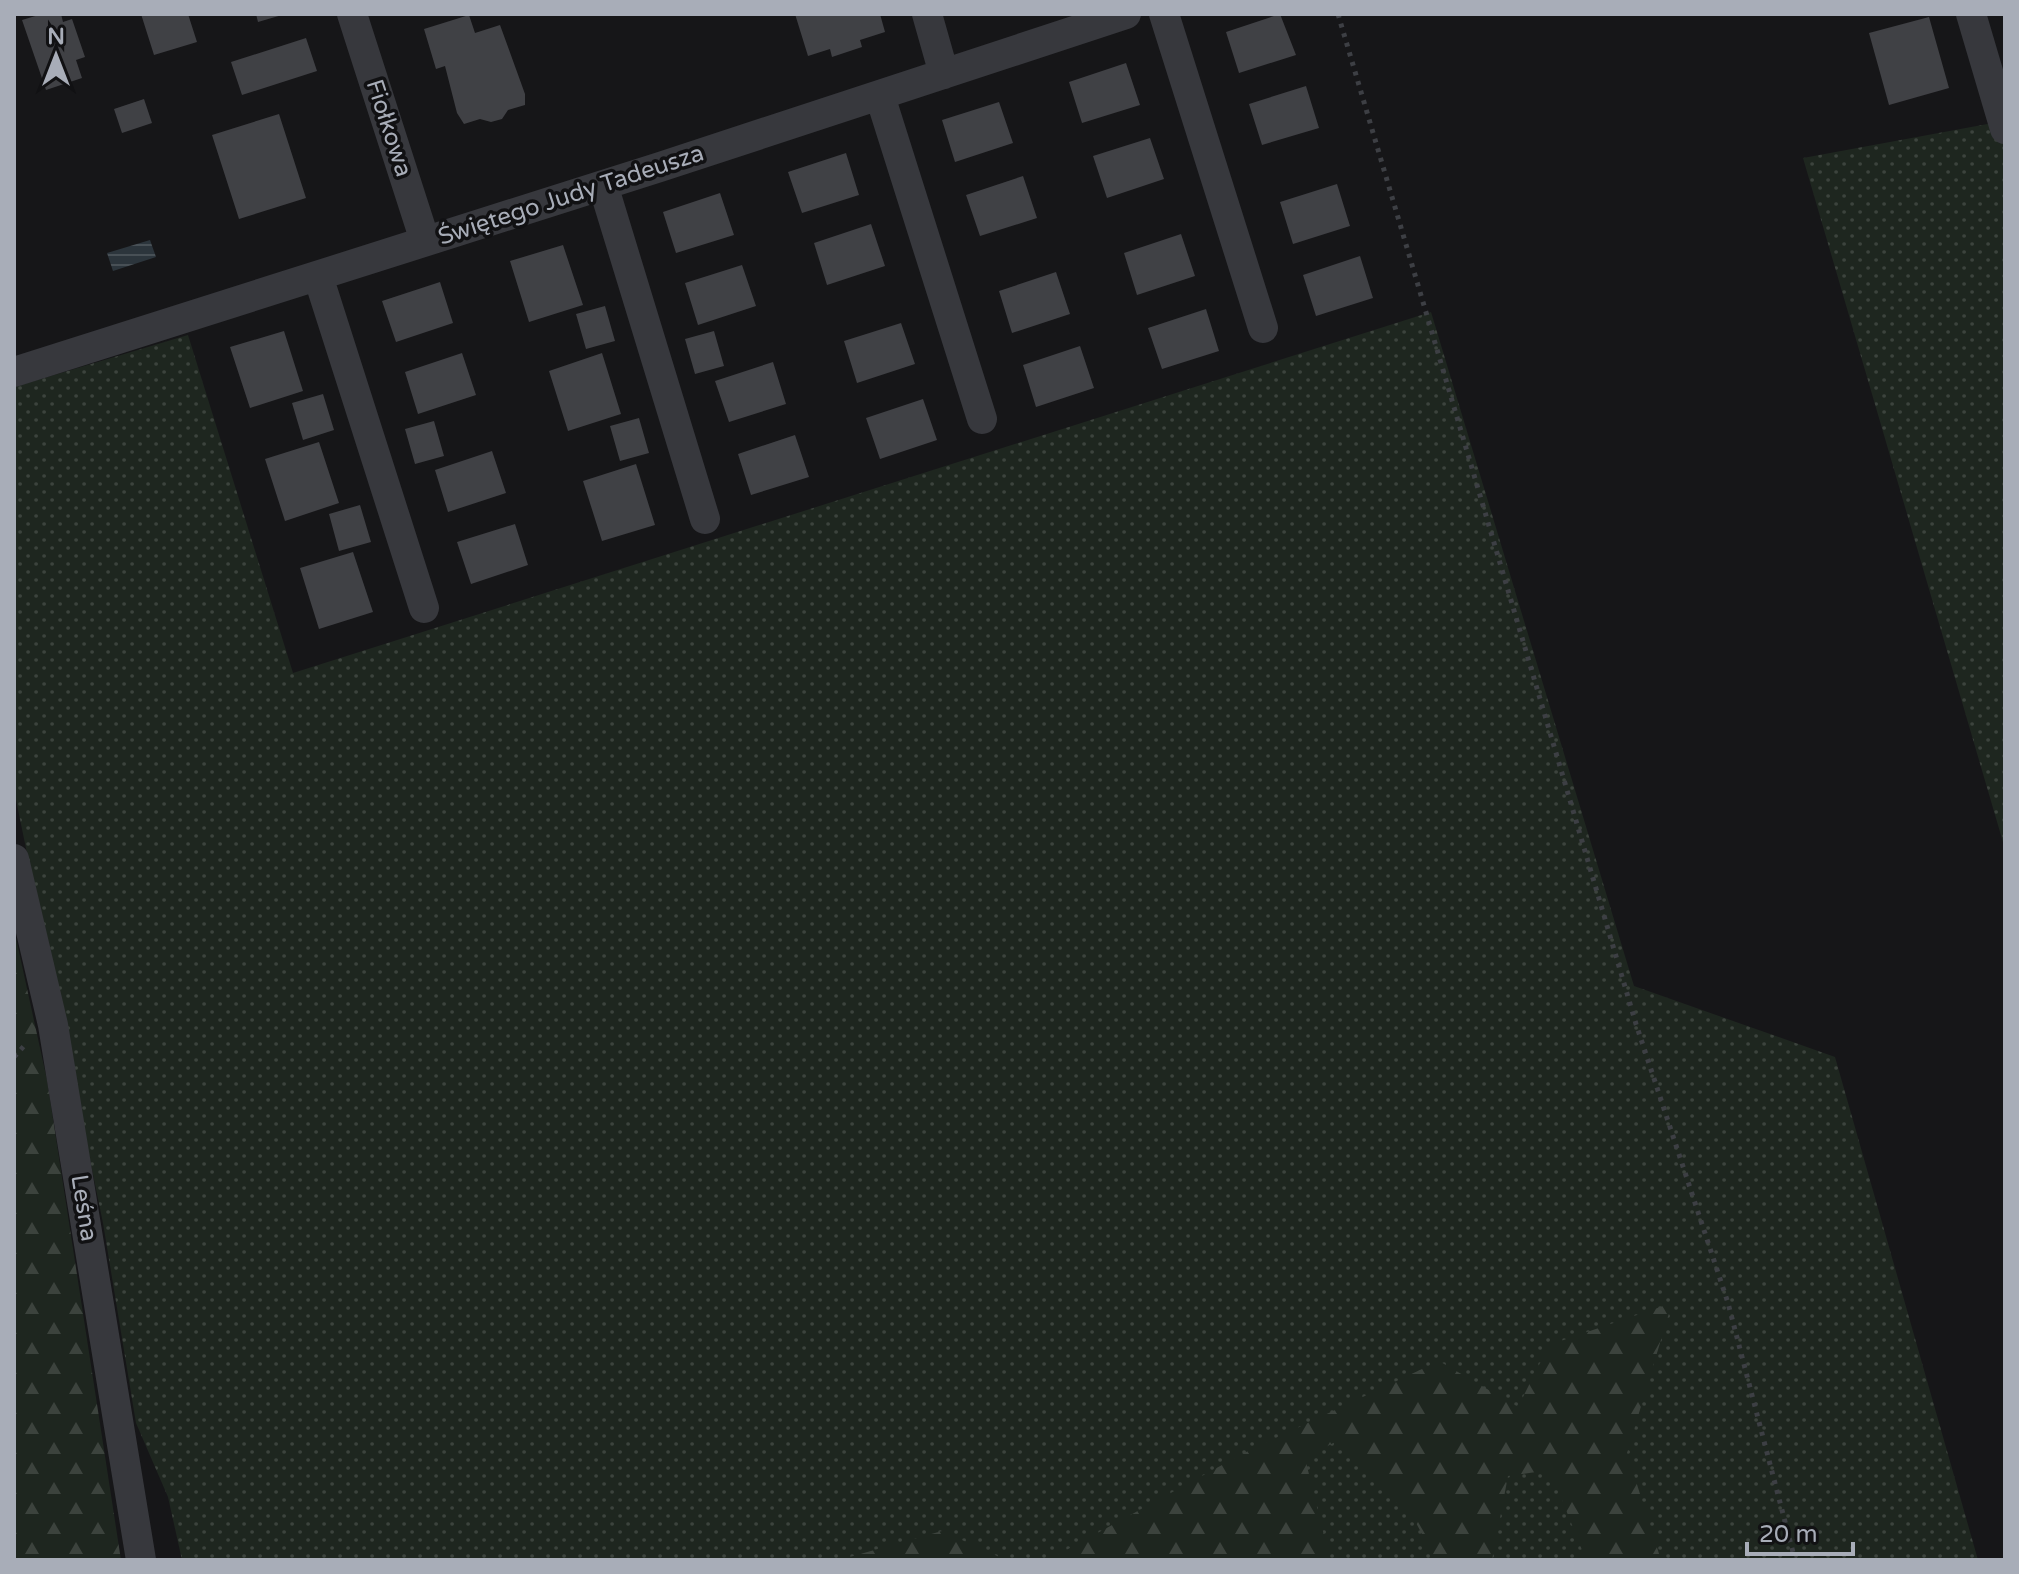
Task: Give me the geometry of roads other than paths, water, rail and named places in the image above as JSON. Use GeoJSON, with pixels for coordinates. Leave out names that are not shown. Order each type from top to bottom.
{"type":"FeatureCollection","features":[{"type":"Feature","properties":{"kind":"street","name":"Fiołkowa"},"geometry":{"type":"LineString","coordinates":[[352,14],[425,241]]}},
{"type":"Feature","properties":{"kind":"street"},"geometry":{"type":"LineString","coordinates":[[927,14],[944,74]]}},
{"type":"Feature","properties":{"kind":"street","name":"Świętego Judy Tadeusza"},"geometry":{"type":"LineString","coordinates":[[14,372],[880,96],[1126,14]]}},
{"type":"Feature","properties":{"kind":"street"},"geometry":{"type":"LineString","coordinates":[[1164,14],[1263,328]]}},
{"type":"Feature","properties":{"kind":"street"},"geometry":{"type":"LineString","coordinates":[[1971,14],[2005,129]]}},
{"type":"Feature","properties":{"kind":"street"},"geometry":{"type":"LineString","coordinates":[[880,96],[982,419]]}},
{"type":"Feature","properties":{"kind":"street"},"geometry":{"type":"LineString","coordinates":[[603,185],[705,519]]}},
{"type":"Feature","properties":{"kind":"street"},"geometry":{"type":"LineString","coordinates":[[318,276],[424,608]]}},
{"type":"Feature","properties":{"kind":"street","name":"Leśna"},"geometry":{"type":"LineString","coordinates":[[14,859],[53,1025],[141,1560]]}}]}
